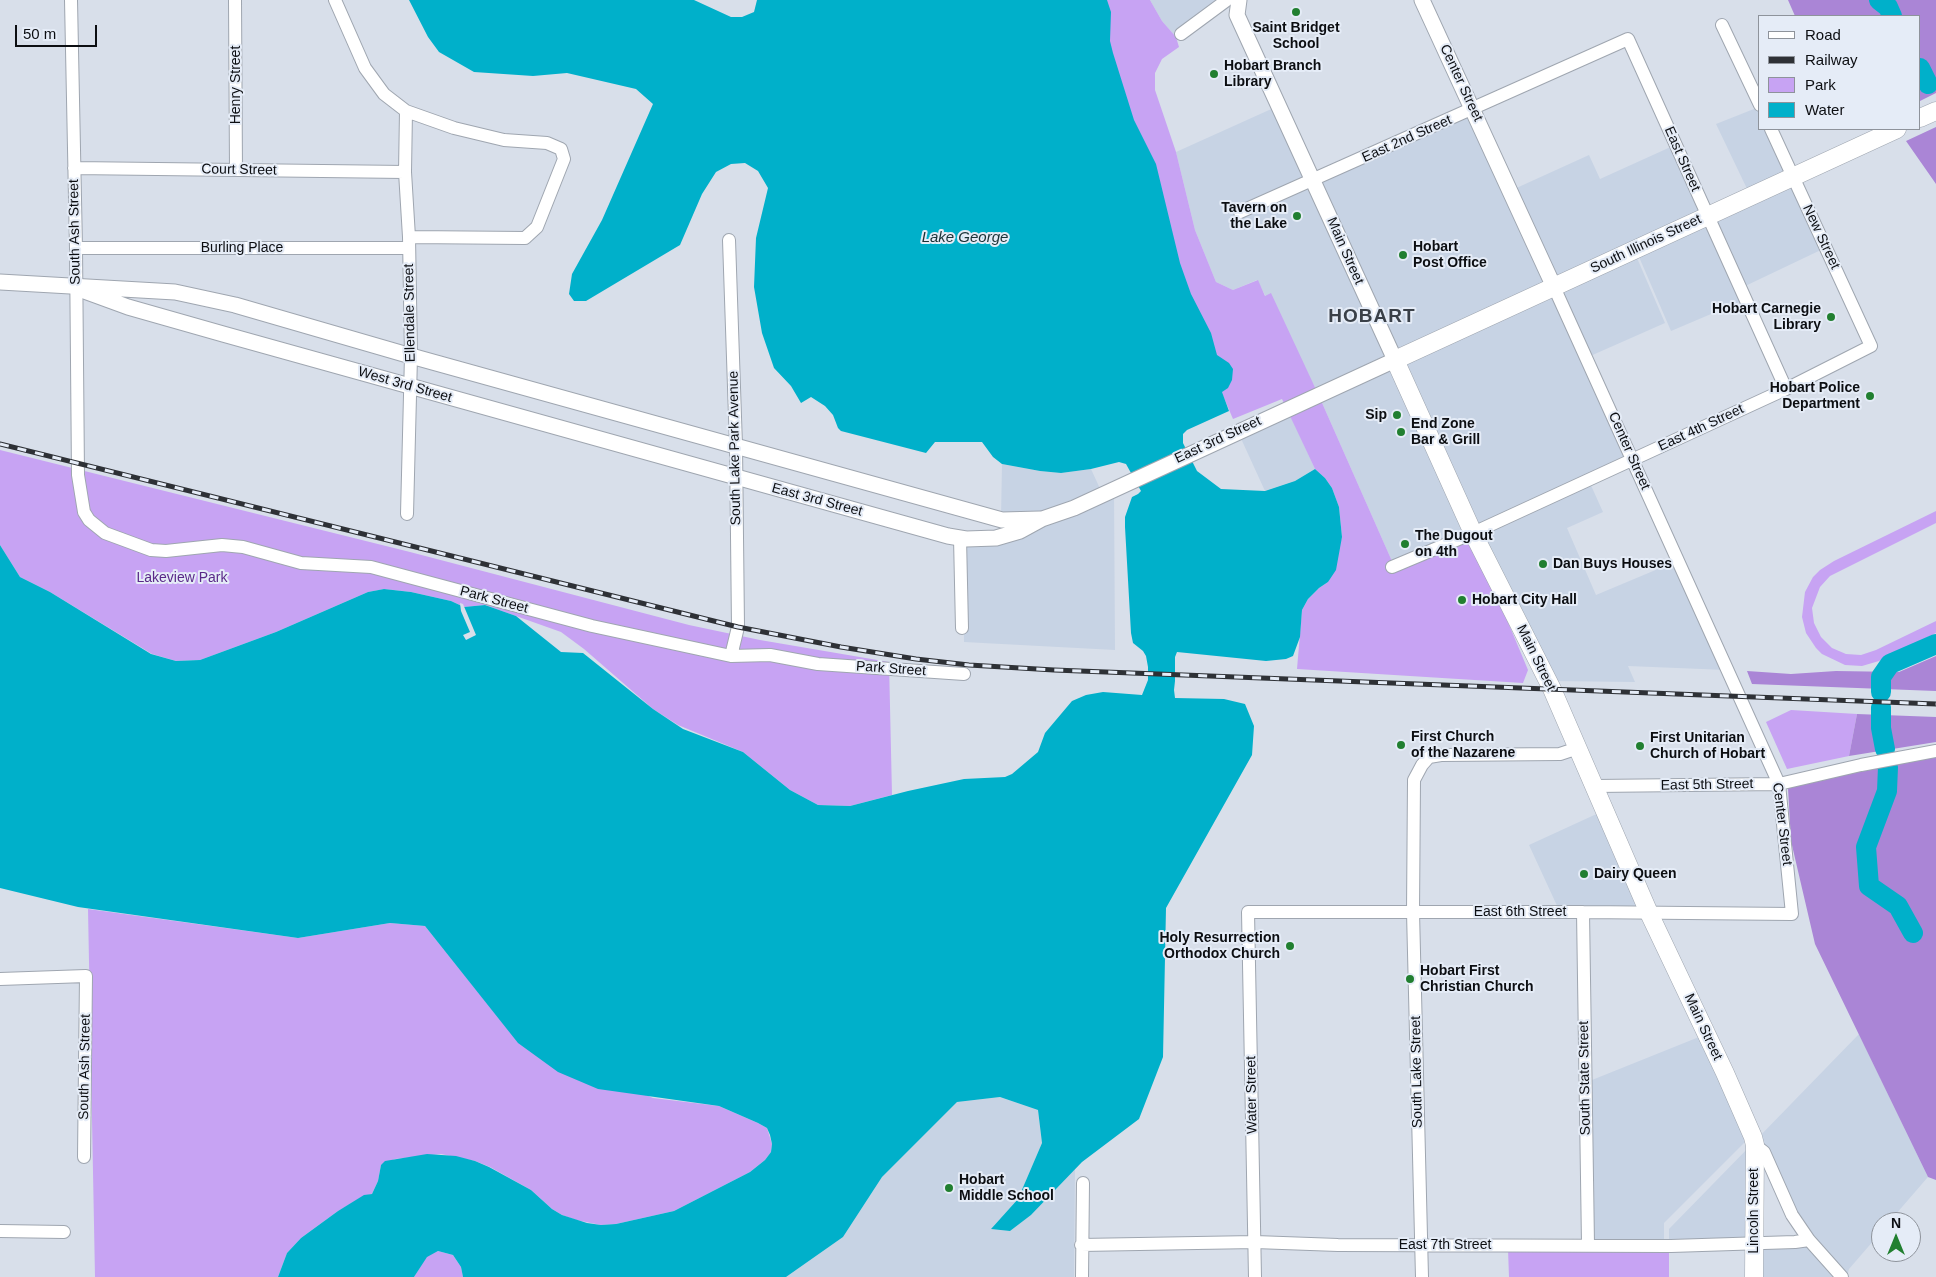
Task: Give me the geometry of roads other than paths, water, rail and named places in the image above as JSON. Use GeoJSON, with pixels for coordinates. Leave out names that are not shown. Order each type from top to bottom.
{"type":"FeatureCollection","features":[{"type":"Feature","properties":{"kind":"main road"},"geometry":{"type":"LineString","coordinates":[[1921,118],[1936,111]]}},
{"type":"Feature","properties":{"kind":"main road","name":"South Illinois Street"},"geometry":{"type":"LineString","coordinates":[[1394,360],[1895,130]]}},
{"type":"Feature","properties":{"kind":"main road","name":"Main Street"},"geometry":{"type":"LineString","coordinates":[[1394,360],[1473,533],[1552,690],[1649,913],[1725,1074],[1755,1145]]}},
{"type":"Feature","properties":{"kind":"main road","name":"Lincoln Street"},"geometry":{"type":"LineString","coordinates":[[1754,1277],[1755,1145]]}},
{"type":"Feature","properties":{"kind":"street","name":"South Ash Street"},"geometry":{"type":"LineString","coordinates":[[71,0],[78,464]]}},
{"type":"Feature","properties":{"kind":"street","name":"Henry Street"},"geometry":{"type":"LineString","coordinates":[[235,0],[236,170]]}},
{"type":"Feature","properties":{"kind":"street"},"geometry":{"type":"LineString","coordinates":[[335,0],[365,68],[384,94],[406,111]]}},
{"type":"Feature","properties":{"kind":"street"},"geometry":{"type":"LineString","coordinates":[[1181,34],[1227,0]]}},
{"type":"Feature","properties":{"kind":"street","name":"Main Street"},"geometry":{"type":"LineString","coordinates":[[1239,0],[1237,15],[1394,360]]}},
{"type":"Feature","properties":{"kind":"street","name":"Center Street"},"geometry":{"type":"LineString","coordinates":[[1422,0],[1779,784],[1792,914]]}},
{"type":"Feature","properties":{"kind":"street"},"geometry":{"type":"LineString","coordinates":[[1722,25],[1758,101]]}},
{"type":"Feature","properties":{"kind":"street","name":"East 2nd Street"},"geometry":{"type":"LineString","coordinates":[[1240,212],[1628,39]]}},
{"type":"Feature","properties":{"kind":"street","name":"East Street"},"geometry":{"type":"LineString","coordinates":[[1628,39],[1786,389]]}},
{"type":"Feature","properties":{"kind":"street","name":"Ellendale Street"},"geometry":{"type":"LineString","coordinates":[[406,111],[405,172],[411,356],[407,514]]}},
{"type":"Feature","properties":{"kind":"street","name":"Burling Place"},"geometry":{"type":"LineString","coordinates":[[76,248],[525,238],[537,227],[564,158],[561,149],[548,143],[504,140],[454,128],[406,111]]}},
{"type":"Feature","properties":{"kind":"street","name":"New Street"},"geometry":{"type":"LineString","coordinates":[[1771,130],[1871,346]]}},
{"type":"Feature","properties":{"kind":"street","name":"Court Street"},"geometry":{"type":"LineString","coordinates":[[74,168],[405,172]]}},
{"type":"Feature","properties":{"kind":"street","name":"South Lake Park Avenue"},"geometry":{"type":"LineString","coordinates":[[729,240],[736,446],[738,627],[730,656]]}},
{"type":"Feature","properties":{"kind":"street","name":"West 3rd Street"},"geometry":{"type":"LineString","coordinates":[[0,282],[76,288],[175,292],[235,305],[736,446]]}},
{"type":"Feature","properties":{"kind":"street","name":"West 3rd Street"},"geometry":{"type":"LineString","coordinates":[[76,288],[128,306],[736,478]]}},
{"type":"Feature","properties":{"kind":"street","name":"East 4th Street"},"geometry":{"type":"LineString","coordinates":[[1392,567],[1473,533],[1633,460],[1786,389],[1871,346]]}},
{"type":"Feature","properties":{"kind":"street","name":"East 3rd Street"},"geometry":{"type":"LineString","coordinates":[[736,478],[960,538],[996,538],[1020,531],[1042,519],[1074,508],[1394,360]]}},
{"type":"Feature","properties":{"kind":"street","name":"East 3rd Street"},"geometry":{"type":"LineString","coordinates":[[736,446],[1002,520],[1042,519]]}},
{"type":"Feature","properties":{"kind":"street","name":"Park Street"},"geometry":{"type":"LineString","coordinates":[[78,464],[80,494],[84,512],[89,520],[105,533],[151,550],[166,551],[222,545],[301,562],[371,566],[592,626],[730,656],[770,655],[818,664],[964,674]]}},
{"type":"Feature","properties":{"kind":"street"},"geometry":{"type":"LineString","coordinates":[[960,538],[962,628]]}},
{"type":"Feature","properties":{"kind":"street","name":"South Lake Street"},"geometry":{"type":"LineString","coordinates":[[1422,1277],[1413,912],[1414,780],[1429,757],[1441,755],[1560,754],[1578,748]]}},
{"type":"Feature","properties":{"kind":"street","name":"East 5th Street"},"geometry":{"type":"LineString","coordinates":[[1595,786],[1779,784],[1861,765],[1936,751]]}},
{"type":"Feature","properties":{"kind":"street","name":"East 6th Street"},"geometry":{"type":"LineString","coordinates":[[1248,912],[1792,914]]}},
{"type":"Feature","properties":{"kind":"street","name":"Water Street"},"geometry":{"type":"LineString","coordinates":[[1248,912],[1255,1277]]}},
{"type":"Feature","properties":{"kind":"street","name":"South State Street"},"geometry":{"type":"LineString","coordinates":[[1583,912],[1588,1244]]}},
{"type":"Feature","properties":{"kind":"street","name":"South Ash Street"},"geometry":{"type":"LineString","coordinates":[[0,979],[86,976],[84,1157]]}},
{"type":"Feature","properties":{"kind":"street","name":"Main Street"},"geometry":{"type":"LineString","coordinates":[[1755,1145],[1764,1152],[1782,1195],[1809,1240],[1842,1277]]}},
{"type":"Feature","properties":{"kind":"street"},"geometry":{"type":"LineString","coordinates":[[1082,1277],[1083,1183]]}},
{"type":"Feature","properties":{"kind":"street"},"geometry":{"type":"LineString","coordinates":[[0,1231],[64,1232]]}},
{"type":"Feature","properties":{"kind":"street","name":"East 7th Street"},"geometry":{"type":"LineString","coordinates":[[1082,1245],[1255,1242],[1671,1246],[1809,1240]]}},
{"type":"Feature","properties":{"kind":"water","name":"Lake George"},"geometry":{"type":"Polygon","coordinates":[[[409,0],[694,0],[731,17],[742,17],[754,12],[757,0],[1107,0],[1111,12],[1110,41],[1113,53],[1134,120],[1156,164],[1180,263],[1191,294],[1211,333],[1217,355],[1229,363],[1233,369],[1232,380],[1228,388],[1222,392],[1229,411],[1187,430],[1183,434],[1183,443],[1197,471],[1221,489],[1265,491],[1295,481],[1315,469],[1332,488],[1339,507],[1342,537],[1336,570],[1328,582],[1308,599],[1302,610],[1300,637],[1293,656],[1286,659],[1266,661],[1177,652],[1175,657],[1175,698],[1224,699],[1245,704],[1254,726],[1252,755],[1166,908],[1163,1057],[1139,1119],[1082,1162],[1031,1215],[1010,1231],[991,1229],[1018,1199],[1042,1143],[1038,1110],[1000,1097],[957,1102],[882,1177],[843,1237],[786,1277],[463,1277],[461,1267],[453,1255],[438,1251],[427,1257],[414,1277],[278,1277],[287,1253],[301,1238],[338,1211],[364,1195],[372,1194],[378,1181],[381,1165],[385,1161],[427,1154],[456,1156],[475,1161],[531,1190],[552,1209],[562,1215],[587,1223],[601,1225],[616,1224],[674,1211],[750,1172],[765,1160],[771,1152],[770,1135],[767,1128],[719,1106],[598,1089],[558,1072],[518,1043],[425,926],[390,923],[298,938],[78,907],[0,888],[0,545],[20,577],[50,592],[151,654],[176,661],[200,660],[276,632],[368,592],[384,589],[411,592],[451,601],[464,607],[485,605],[516,616],[561,652],[583,653],[653,709],[683,729],[743,752],[790,790],[818,805],[850,806],[964,779],[1005,777],[1012,774],[1038,752],[1045,733],[1072,701],[1086,695],[1103,692],[1142,695],[1148,680],[1148,667],[1146,656],[1133,643],[1131,633],[1125,527],[1125,517],[1132,497],[1141,491],[1126,464],[1119,462],[1091,469],[1061,473],[1040,471],[1002,464],[993,457],[982,442],[935,442],[926,453],[841,431],[833,415],[825,406],[811,397],[801,403],[791,386],[774,368],[762,333],[754,287],[756,238],[768,188],[758,171],[745,163],[731,164],[716,172],[702,194],[680,245],[586,301],[574,301],[569,294],[572,274],[602,220],[653,104],[636,89],[567,73],[533,76],[474,72],[439,52],[428,37],[409,0]]]}},
{"type":"Feature","properties":{"kind":"waterway"},"geometry":{"type":"LineString","coordinates":[[1879,0],[1888,7],[1892,15]]}},
{"type":"Feature","properties":{"kind":"waterway"},"geometry":{"type":"LineString","coordinates":[[1921,70],[1928,84]]}},
{"type":"Feature","properties":{"kind":"waterway"},"geometry":{"type":"LineString","coordinates":[[1881,692],[1881,677],[1890,664],[1936,644]]}},
{"type":"Feature","properties":{"kind":"waterway"},"geometry":{"type":"LineString","coordinates":[[1881,707],[1881,728],[1885,749]]}},
{"type":"Feature","properties":{"kind":"waterway"},"geometry":{"type":"LineString","coordinates":[[1888,767],[1887,791],[1866,847],[1869,886],[1898,906],[1913,933]]}},
{"type":"Feature","properties":{"kind":"railway"},"geometry":{"type":"LineString","coordinates":[[0,444],[738,627],[916,659],[969,665],[1054,670],[1936,704]]}},
{"type":"Feature","properties":{"kind":"place","name":"Saint Bridget School"},"geometry":{"type":"Point","coordinates":[1296,12]}},
{"type":"Feature","properties":{"kind":"place","name":"Hobart Branch Library"},"geometry":{"type":"Point","coordinates":[1214,74]}},
{"type":"Feature","properties":{"kind":"place","name":"Tavern on the Lake"},"geometry":{"type":"Point","coordinates":[1297,216]}},
{"type":"Feature","properties":{"kind":"place","name":"Hobart Post Office"},"geometry":{"type":"Point","coordinates":[1403,255]}},
{"type":"Feature","properties":{"kind":"place","name":"Hobart Carnegie Library"},"geometry":{"type":"Point","coordinates":[1831,317]}},
{"type":"Feature","properties":{"kind":"place","name":"Hobart Police Department"},"geometry":{"type":"Point","coordinates":[1870,396]}},
{"type":"Feature","properties":{"kind":"place","name":"Sip"},"geometry":{"type":"Point","coordinates":[1397,415]}},
{"type":"Feature","properties":{"kind":"place","name":"End Zone Bar & Grill"},"geometry":{"type":"Point","coordinates":[1401,432]}},
{"type":"Feature","properties":{"kind":"place","name":"The Dugout on 4th"},"geometry":{"type":"Point","coordinates":[1405,544]}},
{"type":"Feature","properties":{"kind":"place","name":"Dan Buys Houses"},"geometry":{"type":"Point","coordinates":[1543,564]}},
{"type":"Feature","properties":{"kind":"place","name":"Hobart City Hall"},"geometry":{"type":"Point","coordinates":[1462,600]}},
{"type":"Feature","properties":{"kind":"place","name":"First Church of the Nazarene"},"geometry":{"type":"Point","coordinates":[1401,745]}},
{"type":"Feature","properties":{"kind":"place","name":"First Unitarian Church of Hobart"},"geometry":{"type":"Point","coordinates":[1640,746]}},
{"type":"Feature","properties":{"kind":"place","name":"Dairy Queen"},"geometry":{"type":"Point","coordinates":[1584,874]}},
{"type":"Feature","properties":{"kind":"place","name":"Holy Resurrection Orthodox Church"},"geometry":{"type":"Point","coordinates":[1290,946]}},
{"type":"Feature","properties":{"kind":"place","name":"Hobart First Christian Church"},"geometry":{"type":"Point","coordinates":[1410,979]}},
{"type":"Feature","properties":{"kind":"place","name":"Hobart Middle School"},"geometry":{"type":"Point","coordinates":[949,1188]}},
{"type":"Feature","properties":{"kind":"district","name":"HOBART"},"geometry":{"type":"Point","coordinates":[1372,317]}},
{"type":"Feature","properties":{"kind":"park label","name":"Lakeview Park"},"geometry":{"type":"Point","coordinates":[182,578]}}]}
